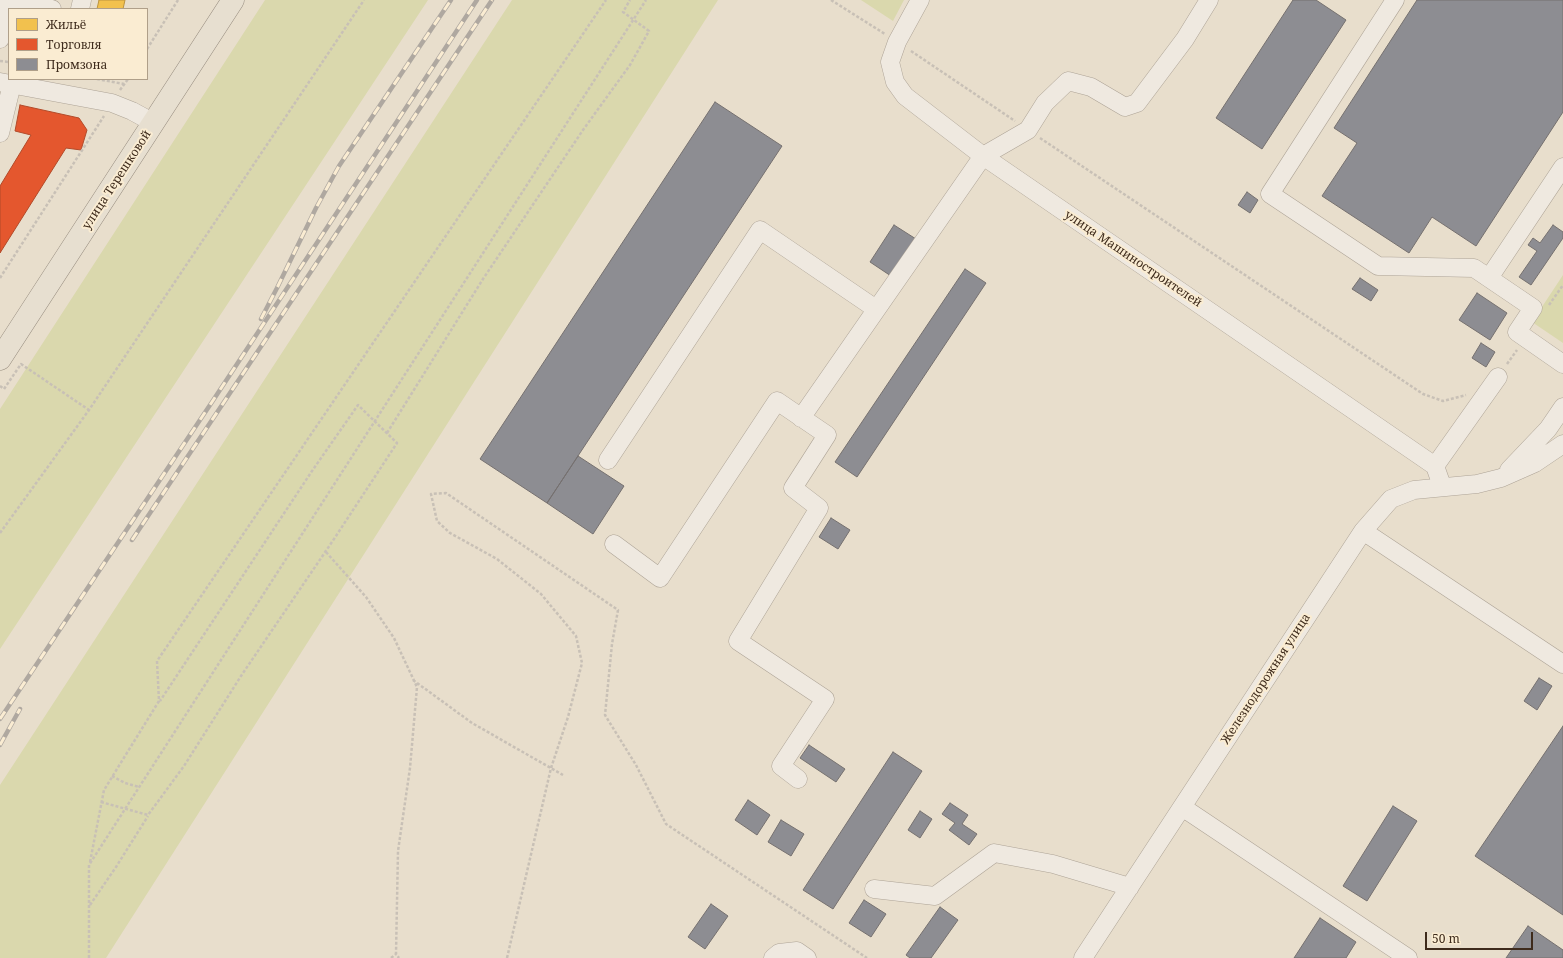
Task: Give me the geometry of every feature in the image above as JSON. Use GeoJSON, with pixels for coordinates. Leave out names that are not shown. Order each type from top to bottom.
{"type":"FeatureCollection","features":[{"type":"Feature","properties":{"kind":"main road","name":"улица Терешковой"},"geometry":{"type":"LineString","coordinates":[[2,354],[233,0]]}},
{"type":"Feature","properties":{"kind":"street","name":"улица Машиностроителей"},"geometry":{"type":"LineString","coordinates":[[920,0],[897,42],[890,62],[895,82],[904,96],[983,156],[1435,466]]}},
{"type":"Feature","properties":{"kind":"street"},"geometry":{"type":"LineString","coordinates":[[801,418],[983,156],[1028,130],[1045,102],[1068,81],[1091,87],[1125,107],[1137,103],[1185,39],[1209,0]]}},
{"type":"Feature","properties":{"kind":"street"},"geometry":{"type":"LineString","coordinates":[[1395,0],[1270,194],[1378,266],[1474,268],[1533,308],[1517,332],[1563,364]]}},
{"type":"Feature","properties":{"kind":"street"},"geometry":{"type":"LineString","coordinates":[[0,39],[5,1],[46,8]]}},
{"type":"Feature","properties":{"kind":"street"},"geometry":{"type":"LineString","coordinates":[[0,133],[6,83],[112,103],[132,111],[154,123]]}},
{"type":"Feature","properties":{"kind":"street"},"geometry":{"type":"LineString","coordinates":[[1489,278],[1563,167]]}},
{"type":"Feature","properties":{"kind":"street"},"geometry":{"type":"LineString","coordinates":[[608,460],[760,230],[876,309]]}},
{"type":"Feature","properties":{"kind":"street"},"geometry":{"type":"LineString","coordinates":[[1442,486],[1435,466],[1498,377]]}},
{"type":"Feature","properties":{"kind":"street"},"geometry":{"type":"LineString","coordinates":[[614,544],[660,578],[777,401],[827,436],[793,488],[819,508],[738,641],[826,699],[781,766],[798,778]]}},
{"type":"Feature","properties":{"kind":"street"},"geometry":{"type":"LineString","coordinates":[[1501,478],[1548,429],[1563,407]]}},
{"type":"Feature","properties":{"kind":"street","name":"Железнодорожная улица"},"geometry":{"type":"LineString","coordinates":[[1083,958],[1363,531],[1391,499],[1414,490],[1442,486],[1476,484],[1501,478],[1559,452]]}},
{"type":"Feature","properties":{"kind":"street"},"geometry":{"type":"LineString","coordinates":[[1363,531],[1563,664]]}},
{"type":"Feature","properties":{"kind":"street"},"geometry":{"type":"LineString","coordinates":[[1182,807],[1408,958]]}},
{"type":"Feature","properties":{"kind":"street"},"geometry":{"type":"LineString","coordinates":[[874,889],[935,896],[994,853],[1053,864],[1130,887]]}},
{"type":"Feature","properties":{"kind":"street"},"geometry":{"type":"LineString","coordinates":[[773,958],[779,953],[797,951],[807,958]]}},
{"type":"Feature","properties":{"kind":"path"},"geometry":{"type":"LineString","coordinates":[[148,47],[178,0]]}},
{"type":"Feature","properties":{"kind":"path"},"geometry":{"type":"LineString","coordinates":[[0,533],[89,410],[364,0]]}},
{"type":"Feature","properties":{"kind":"path"},"geometry":{"type":"LineString","coordinates":[[160,701],[157,661],[606,0]]}},
{"type":"Feature","properties":{"kind":"path"},"geometry":{"type":"LineString","coordinates":[[387,433],[483,279],[583,130],[630,65],[649,31],[623,12],[630,0]]}},
{"type":"Feature","properties":{"kind":"path"},"geometry":{"type":"LineString","coordinates":[[89,865],[646,0]]}},
{"type":"Feature","properties":{"kind":"path"},"geometry":{"type":"LineString","coordinates":[[831,0],[897,42],[1423,394],[1443,401],[1470,394]]}},
{"type":"Feature","properties":{"kind":"path"},"geometry":{"type":"LineString","coordinates":[[102,80],[124,84]]}},
{"type":"Feature","properties":{"kind":"path"},"geometry":{"type":"LineString","coordinates":[[0,278],[127,80]]}},
{"type":"Feature","properties":{"kind":"path"},"geometry":{"type":"LineString","coordinates":[[1498,377],[1526,338]]}},
{"type":"Feature","properties":{"kind":"path"},"geometry":{"type":"LineString","coordinates":[[0,386],[4,389],[21,364],[89,410]]}},
{"type":"Feature","properties":{"kind":"path"},"geometry":{"type":"LineString","coordinates":[[89,958],[89,865],[104,790],[160,701],[358,405],[397,443],[326,552],[241,676],[184,766],[148,815],[90,906]]}},
{"type":"Feature","properties":{"kind":"path"},"geometry":{"type":"LineString","coordinates":[[507,958],[552,768],[568,717],[582,663],[576,636],[541,594],[498,559],[450,533],[437,522],[431,494],[446,493],[618,610],[612,644],[604,715],[636,765],[666,824],[868,958]]}},
{"type":"Feature","properties":{"kind":"path"},"geometry":{"type":"LineString","coordinates":[[326,552],[366,597],[394,638],[417,688],[410,768],[398,851],[396,954],[400,958]]}},
{"type":"Feature","properties":{"kind":"path"},"geometry":{"type":"LineString","coordinates":[[413,680],[472,723],[563,775]]}},
{"type":"Feature","properties":{"kind":"path"},"geometry":{"type":"LineString","coordinates":[[112,776],[125,783],[139,787]]}},
{"type":"Feature","properties":{"kind":"path"},"geometry":{"type":"LineString","coordinates":[[101,802],[148,815]]}},
{"type":"Feature","properties":{"kind":"path"},"geometry":{"type":"LineString","coordinates":[[391,958],[396,954]]}},
{"type":"Feature","properties":{"kind":"shaded area"},"geometry":{"type":"Polygon","coordinates":[[[265,0],[428,0],[0,649],[0,409],[265,0]]]}},
{"type":"Feature","properties":{"kind":"shaded area"},"geometry":{"type":"Polygon","coordinates":[[[512,0],[718,0],[106,958],[0,958],[0,785],[512,0]]]}},
{"type":"Feature","properties":{"kind":"shaded area"},"geometry":{"type":"Polygon","coordinates":[[[861,0],[904,0],[893,21],[861,0]]]}},
{"type":"Feature","properties":{"kind":"shaded area"},"geometry":{"type":"Polygon","coordinates":[[[1563,275],[1563,343],[1532,322],[1563,275]]]}},
{"type":"Feature","properties":{"kind":"building: Жильё"},"geometry":{"type":"Polygon","coordinates":[[[99,0],[125,0],[123,8],[97,8],[99,0]]]}},
{"type":"Feature","properties":{"kind":"building: Торговля"},"geometry":{"type":"Polygon","coordinates":[[[20,105],[79,118],[87,130],[81,150],[66,148],[0,253],[0,186],[31,135],[15,131],[20,105]]]}},
{"type":"Feature","properties":{"kind":"building: Промзона"},"geometry":{"type":"Polygon","coordinates":[[[1293,0],[1316,0],[1346,20],[1262,149],[1216,118],[1293,0]]]}},
{"type":"Feature","properties":{"kind":"building: Промзона"},"geometry":{"type":"Polygon","coordinates":[[[1417,0],[1563,0],[1563,112],[1476,246],[1432,217],[1409,253],[1322,196],[1357,143],[1334,128],[1417,0]]]}},
{"type":"Feature","properties":{"kind":"building: Промзона"},"geometry":{"type":"Polygon","coordinates":[[[715,102],[782,146],[547,503],[480,459],[715,102]]]}},
{"type":"Feature","properties":{"kind":"building: Промзона"},"geometry":{"type":"Polygon","coordinates":[[[1247,192],[1258,200],[1250,213],[1238,205],[1247,192]]]}},
{"type":"Feature","properties":{"kind":"building: Промзона"},"geometry":{"type":"Polygon","coordinates":[[[894,225],[916,239],[891,276],[870,262],[894,225]]]}},
{"type":"Feature","properties":{"kind":"building: Промзона"},"geometry":{"type":"Polygon","coordinates":[[[1553,225],[1563,232],[1563,238],[1531,285],[1519,277],[1537,251],[1528,245],[1533,238],[1540,243],[1553,225]]]}},
{"type":"Feature","properties":{"kind":"building: Промзона"},"geometry":{"type":"Polygon","coordinates":[[[965,269],[986,283],[857,477],[835,462],[965,269]]]}},
{"type":"Feature","properties":{"kind":"building: Промзона"},"geometry":{"type":"Polygon","coordinates":[[[1360,278],[1378,290],[1371,301],[1352,289],[1360,278]]]}},
{"type":"Feature","properties":{"kind":"building: Промзона"},"geometry":{"type":"Polygon","coordinates":[[[1477,293],[1507,313],[1490,340],[1459,320],[1477,293]]]}},
{"type":"Feature","properties":{"kind":"building: Промзона"},"geometry":{"type":"Polygon","coordinates":[[[1481,343],[1495,352],[1486,367],[1472,358],[1481,343]]]}},
{"type":"Feature","properties":{"kind":"building: Промзона"},"geometry":{"type":"Polygon","coordinates":[[[578,456],[624,486],[593,534],[547,503],[578,456]]]}},
{"type":"Feature","properties":{"kind":"building: Промзона"},"geometry":{"type":"Polygon","coordinates":[[[831,518],[850,530],[838,549],[819,537],[831,518]]]}},
{"type":"Feature","properties":{"kind":"building: Промзона"},"geometry":{"type":"Polygon","coordinates":[[[1539,678],[1552,686],[1537,710],[1524,701],[1539,678]]]}},
{"type":"Feature","properties":{"kind":"building: Промзона"},"geometry":{"type":"Polygon","coordinates":[[[1563,726],[1563,915],[1475,856],[1563,726]]]}},
{"type":"Feature","properties":{"kind":"building: Промзона"},"geometry":{"type":"Polygon","coordinates":[[[809,745],[845,769],[836,782],[800,758],[809,745]]]}},
{"type":"Feature","properties":{"kind":"building: Промзона"},"geometry":{"type":"Polygon","coordinates":[[[893,752],[922,771],[833,909],[803,890],[893,752]]]}},
{"type":"Feature","properties":{"kind":"building: Промзона"},"geometry":{"type":"Polygon","coordinates":[[[748,800],[770,815],[757,835],[735,820],[748,800]]]}},
{"type":"Feature","properties":{"kind":"building: Промзона"},"geometry":{"type":"Polygon","coordinates":[[[950,803],[968,815],[962,824],[977,834],[969,845],[949,830],[955,823],[942,814],[950,803]]]}},
{"type":"Feature","properties":{"kind":"building: Промзона"},"geometry":{"type":"Polygon","coordinates":[[[1393,806],[1417,821],[1367,901],[1343,886],[1393,806]]]}},
{"type":"Feature","properties":{"kind":"building: Промзона"},"geometry":{"type":"Polygon","coordinates":[[[920,811],[932,819],[920,838],[908,830],[920,811]]]}},
{"type":"Feature","properties":{"kind":"building: Промзона"},"geometry":{"type":"Polygon","coordinates":[[[781,820],[804,834],[791,856],[768,842],[781,820]]]}},
{"type":"Feature","properties":{"kind":"building: Промзона"},"geometry":{"type":"Polygon","coordinates":[[[864,900],[886,914],[871,937],[849,923],[864,900]]]}},
{"type":"Feature","properties":{"kind":"building: Промзона"},"geometry":{"type":"Polygon","coordinates":[[[711,904],[728,916],[705,949],[688,937],[711,904]]]}},
{"type":"Feature","properties":{"kind":"building: Промзона"},"geometry":{"type":"Polygon","coordinates":[[[940,907],[958,920],[931,958],[910,958],[906,955],[940,907]]]}},
{"type":"Feature","properties":{"kind":"building: Промзона"},"geometry":{"type":"Polygon","coordinates":[[[1320,918],[1356,942],[1346,958],[1294,958],[1320,918]]]}},
{"type":"Feature","properties":{"kind":"building: Промзона"},"geometry":{"type":"Polygon","coordinates":[[[1528,926],[1563,950],[1563,958],[1506,958],[1528,926]]]}},
{"type":"Feature","properties":{"kind":"railway"},"geometry":{"type":"LineString","coordinates":[[261,319],[316,208],[339,166],[451,0]]}},
{"type":"Feature","properties":{"kind":"railway"},"geometry":{"type":"LineString","coordinates":[[0,719],[212,402],[477,0]]}},
{"type":"Feature","properties":{"kind":"railway"},"geometry":{"type":"LineString","coordinates":[[132,540],[492,0]]}},
{"type":"Feature","properties":{"kind":"railway"},"geometry":{"type":"LineString","coordinates":[[0,745],[20,709]]}}]}
